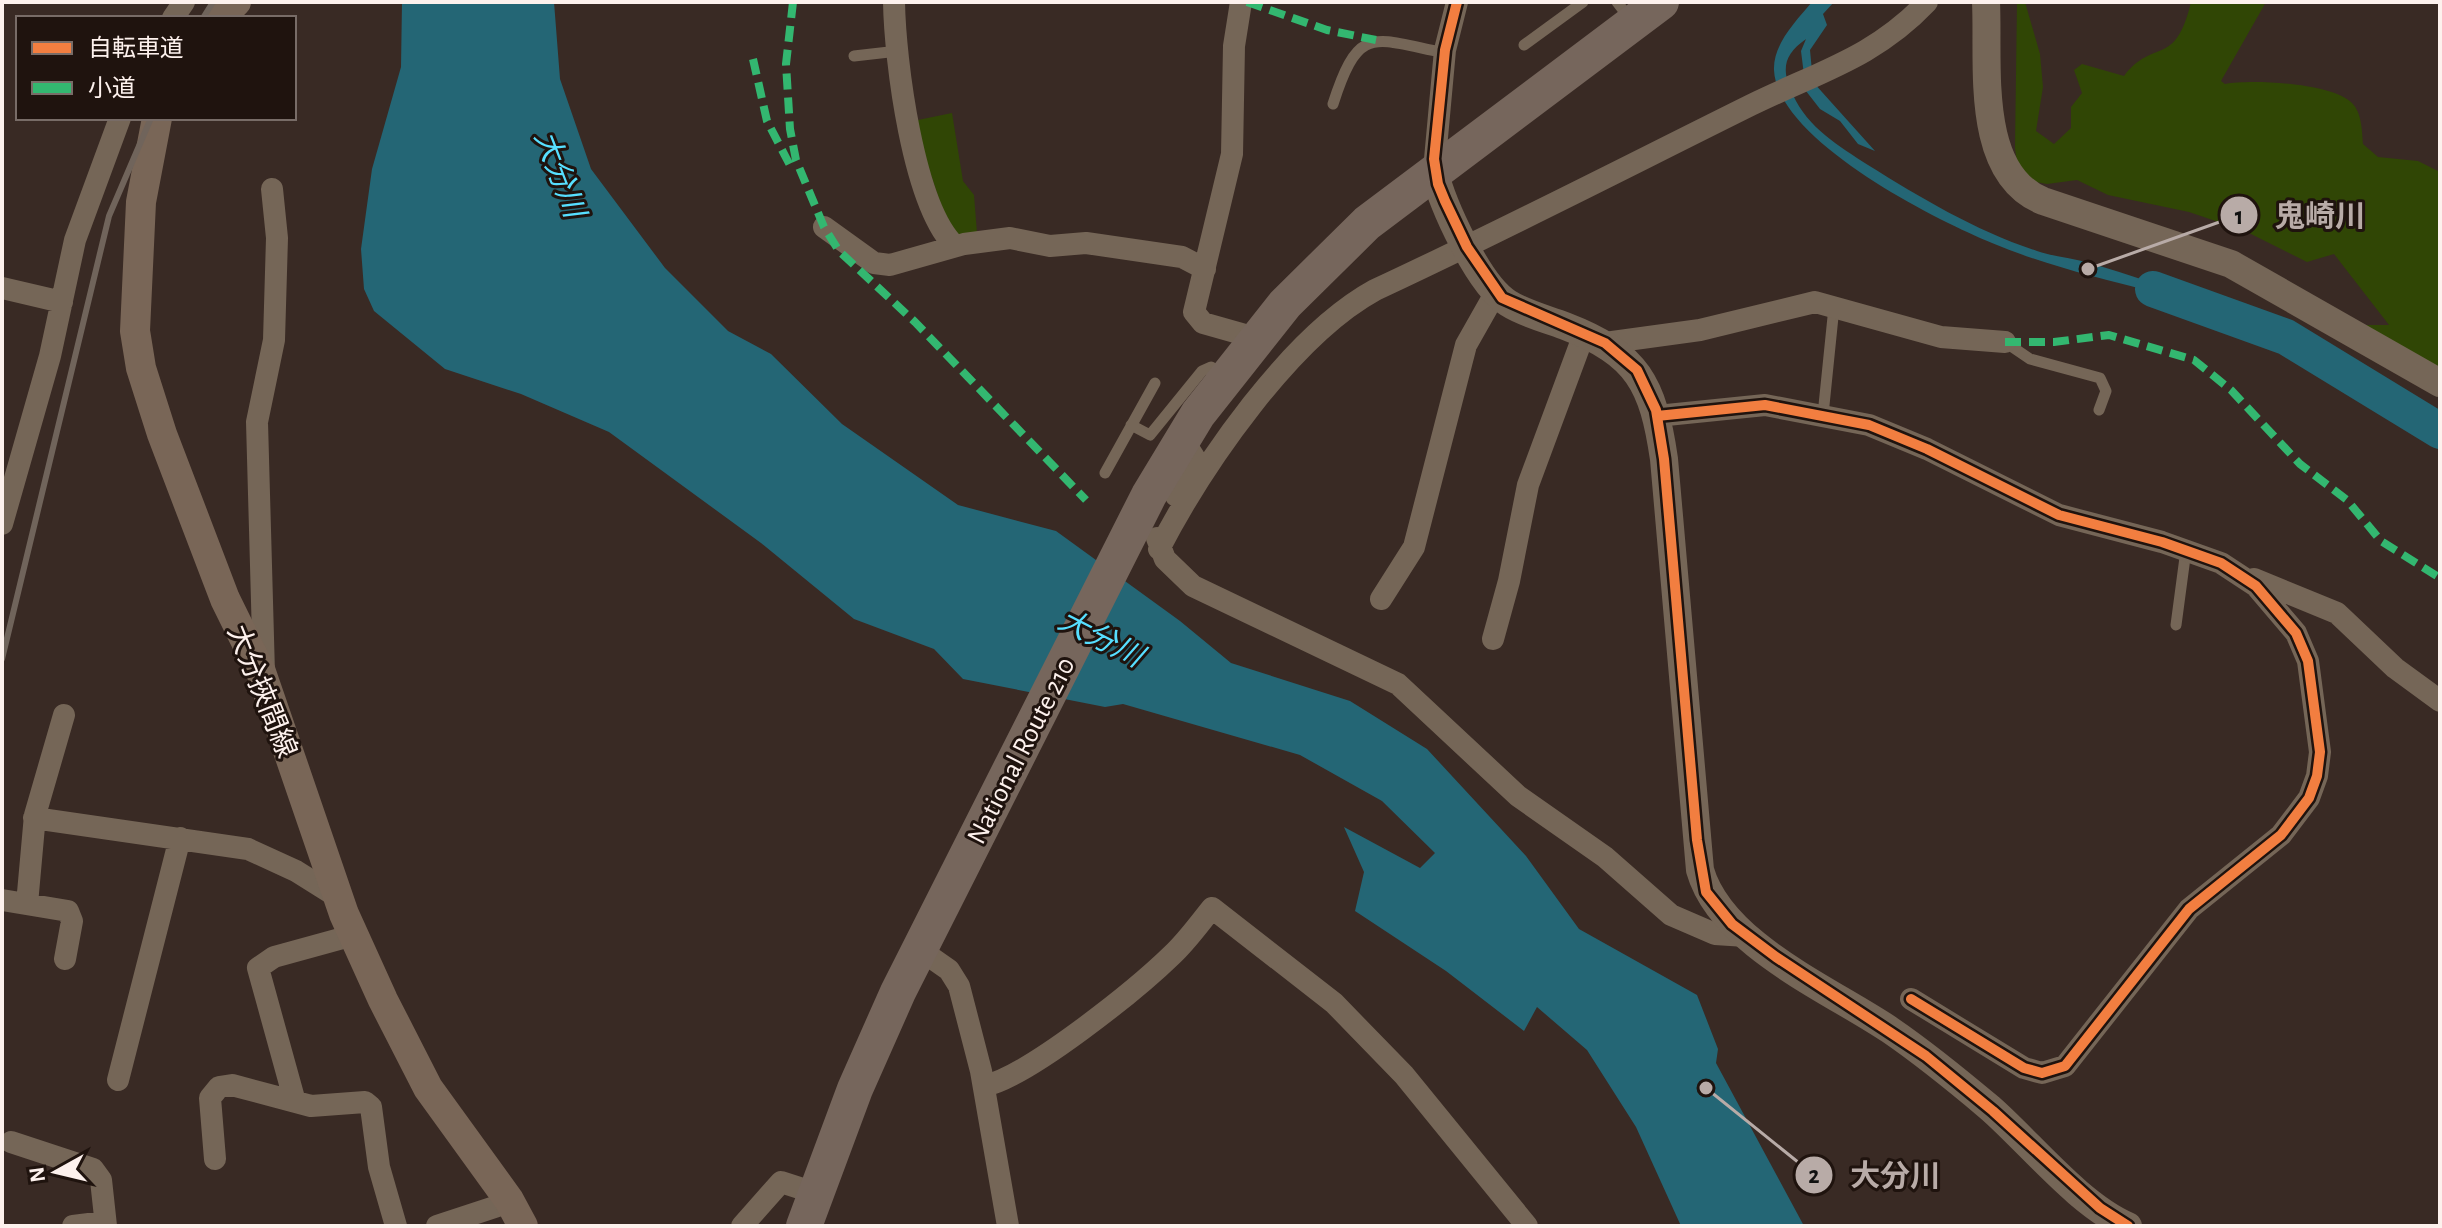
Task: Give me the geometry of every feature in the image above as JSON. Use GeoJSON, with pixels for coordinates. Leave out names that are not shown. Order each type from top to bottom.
{"type":"FeatureCollection","features":[{"type":"Feature","properties":{"kind":"highway","name":"National Route 210"},"geometry":{"type":"LineString","coordinates":[[809,1210],[855,1089],[919,949],[969,850],[1144,544],[1182,438],[1225,376],[1343,244],[1625,13],[1661,2]]}},
{"type":"Feature","properties":{"kind":"main road","name":"大分挾間線"},"geometry":{"type":"LineString","coordinates":[[157,120],[141,202],[135,331],[138,356],[187,503],[225,599],[265,682],[354,935],[428,1088],[517,1214]]}},
{"type":"Feature","properties":{"kind":"street"},"geometry":{"type":"LineString","coordinates":[[894,2],[898,51],[923,183],[945,234],[955,246]]}},
{"type":"Feature","properties":{"kind":"street"},"geometry":{"type":"LineString","coordinates":[[1241,2],[1234,46],[1232,154],[1196,318],[1203,323],[1256,338]]}},
{"type":"Feature","properties":{"kind":"street"},"geometry":{"type":"LineString","coordinates":[[1457,2],[1445,53],[1434,170],[1467,247],[1496,292],[1518,308],[1594,339],[1624,356],[1643,377],[1657,416],[1700,870],[1706,892],[1716,907],[1746,936],[1926,1056],[1993,1111],[2100,1208],[2128,1226]]}},
{"type":"Feature","properties":{"kind":"street"},"geometry":{"type":"LineString","coordinates":[[1746,936],[1715,934],[1671,915],[1605,857],[1518,796],[1398,684],[1193,586],[1144,544],[1218,455],[1292,356],[1315,332],[1357,300],[1759,101],[1870,50],[1890,38],[1927,2]]}},
{"type":"Feature","properties":{"kind":"street"},"geometry":{"type":"LineString","coordinates":[[1986,2],[1993,139],[2006,171],[2023,190],[2043,201],[2231,264],[2440,383]]}},
{"type":"Feature","properties":{"kind":"street"},"geometry":{"type":"LineString","coordinates":[[2,524],[83,213],[119,120]]}},
{"type":"Feature","properties":{"kind":"street"},"geometry":{"type":"LineString","coordinates":[[265,682],[257,422],[274,340],[277,238],[272,189]]}},
{"type":"Feature","properties":{"kind":"street"},"geometry":{"type":"LineString","coordinates":[[824,227],[878,265],[1000,238],[1050,246],[1086,243],[1182,257],[1205,269]]}},
{"type":"Feature","properties":{"kind":"street"},"geometry":{"type":"LineString","coordinates":[[2,288],[62,302]]}},
{"type":"Feature","properties":{"kind":"street"},"geometry":{"type":"LineString","coordinates":[[1381,599],[1414,547],[1466,345],[1496,292]]}},
{"type":"Feature","properties":{"kind":"street"},"geometry":{"type":"LineString","coordinates":[[1594,339],[1722,326],[1807,303],[1834,307],[1950,339],[2005,342]]}},
{"type":"Feature","properties":{"kind":"street"},"geometry":{"type":"LineString","coordinates":[[1493,639],[1509,581],[1528,485],[1594,339]]}},
{"type":"Feature","properties":{"kind":"street"},"geometry":{"type":"LineString","coordinates":[[1657,416],[1752,405],[1861,423],[1904,438],[2059,515],[2186,549],[2337,613],[2395,668],[2440,701]]}},
{"type":"Feature","properties":{"kind":"street"},"geometry":{"type":"LineString","coordinates":[[1911,999],[2024,1068],[2055,1071],[2074,1056],[2189,909],[2294,821],[2314,786],[2319,763],[2308,661],[2303,646],[2281,612],[2245,576]]}},
{"type":"Feature","properties":{"kind":"street"},"geometry":{"type":"LineString","coordinates":[[27,904],[34,818],[64,715]]}},
{"type":"Feature","properties":{"kind":"street"},"geometry":{"type":"LineString","coordinates":[[34,818],[180,838],[261,853],[339,898]]}},
{"type":"Feature","properties":{"kind":"street"},"geometry":{"type":"LineString","coordinates":[[118,1080],[180,838]]}},
{"type":"Feature","properties":{"kind":"street"},"geometry":{"type":"LineString","coordinates":[[2,900],[68,911],[72,921],[65,959]]}},
{"type":"Feature","properties":{"kind":"street"},"geometry":{"type":"LineString","coordinates":[[984,1086],[1003,1080],[1035,1061],[1104,1011],[1175,953],[1212,908],[1334,1003],[1404,1075],[1527,1226]]}},
{"type":"Feature","properties":{"kind":"street"},"geometry":{"type":"LineString","coordinates":[[295,1102],[258,968],[274,957],[354,935]]}},
{"type":"Feature","properties":{"kind":"street"},"geometry":{"type":"LineString","coordinates":[[919,949],[957,980],[984,1086],[1008,1226]]}},
{"type":"Feature","properties":{"kind":"street"},"geometry":{"type":"LineString","coordinates":[[215,1159],[210,1103],[214,1090],[232,1085],[317,1105],[358,1100],[368,1104],[379,1167],[396,1226]]}},
{"type":"Feature","properties":{"kind":"street"},"geometry":{"type":"LineString","coordinates":[[11,1142],[93,1169],[101,1180],[105,1224],[73,1226]]}},
{"type":"Feature","properties":{"kind":"street"},"geometry":{"type":"LineString","coordinates":[[742,1226],[781,1182],[809,1210]]}},
{"type":"Feature","properties":{"kind":"street"},"geometry":{"type":"LineString","coordinates":[[437,1226],[517,1214]]}},
{"type":"Feature","properties":{"kind":"lane"},"geometry":{"type":"LineString","coordinates":[[1524,45],[1583,2]]}},
{"type":"Feature","properties":{"kind":"lane"},"geometry":{"type":"LineString","coordinates":[[1333,104],[1345,67],[1364,44],[1376,40],[1445,53]]}},
{"type":"Feature","properties":{"kind":"lane"},"geometry":{"type":"LineString","coordinates":[[854,56],[898,51]]}},
{"type":"Feature","properties":{"kind":"lane"},"geometry":{"type":"LineString","coordinates":[[1823,415],[1834,307]]}},
{"type":"Feature","properties":{"kind":"lane"},"geometry":{"type":"LineString","coordinates":[[2005,342],[2030,359],[2100,378],[2106,391],[2099,410]]}},
{"type":"Feature","properties":{"kind":"lane"},"geometry":{"type":"LineString","coordinates":[[1131,425],[1150,435],[1202,371],[1211,367],[1225,376]]}},
{"type":"Feature","properties":{"kind":"lane"},"geometry":{"type":"LineString","coordinates":[[1105,473],[1155,383]]}},
{"type":"Feature","properties":{"kind":"lane"},"geometry":{"type":"LineString","coordinates":[[2176,625],[2186,549]]}},
{"type":"Feature","properties":{"kind":"green space"},"geometry":{"type":"Polygon","coordinates":[[[2017,2],[2025,2],[2040,54],[2043,87],[2036,131],[2054,144],[2071,128],[2071,107],[2082,93],[2074,70],[2082,64],[2124,76],[2145,57],[2171,45],[2185,23],[2191,2],[2266,2],[2221,81],[2225,84],[2292,84],[2342,96],[2358,112],[2363,144],[2378,157],[2418,161],[2440,172],[2440,379],[2359,325],[2389,325],[2334,254],[2307,262],[2245,231],[2189,212],[2108,195],[2077,180],[2047,184],[2027,177],[2017,162],[2015,148],[2017,2]]]}},
{"type":"Feature","properties":{"kind":"green space"},"geometry":{"type":"Polygon","coordinates":[[[952,113],[963,181],[974,195],[977,233],[956,236],[950,232],[913,121],[952,113]]]}},
{"type":"Feature","properties":{"kind":"water"},"geometry":{"type":"Polygon","coordinates":[[[402,2],[554,2],[560,79],[591,169],[665,268],[728,331],[771,354],[842,424],[958,505],[1056,531],[1180,621],[1231,663],[1350,701],[1427,749],[1526,856],[1579,929],[1697,995],[1718,1049],[1716,1063],[1804,1226],[1681,1226],[1636,1127],[1587,1050],[1537,1007],[1524,1031],[1446,971],[1355,911],[1364,872],[1344,827],[1420,868],[1435,853],[1382,801],[1300,755],[1123,704],[1105,707],[963,679],[934,649],[854,619],[761,543],[609,432],[521,394],[445,369],[374,311],[364,289],[361,249],[372,169],[401,67],[402,2]]]}},
{"type":"Feature","properties":{"kind":"water"},"geometry":{"type":"Polygon","coordinates":[[[1812,2],[1834,2],[1823,14],[1827,25],[1810,50],[1813,82],[1875,151],[1858,144],[1840,121],[1820,109],[1806,91],[1801,51],[1806,39],[1789,57],[1787,78],[1799,107],[1835,143],[1929,201],[1992,234],[2043,253],[2084,261],[2134,277],[2206,303],[2188,306],[2155,299],[2150,291],[2011,251],[1966,232],[1899,197],[1829,149],[1801,123],[1782,97],[1774,70],[1781,42],[1812,2]]]}},
{"type":"Feature","properties":{"kind":"waterway"},"geometry":{"type":"LineString","coordinates":[[2153,289],[2286,337],[2440,431]]}},
{"type":"Feature","properties":{"kind":"railway"},"geometry":{"type":"LineString","coordinates":[[204,16],[213,2]]}},
{"type":"Feature","properties":{"kind":"railway"},"geometry":{"type":"LineString","coordinates":[[2,659],[109,216],[150,120]]}},
{"type":"Feature","properties":{"kind":"marked path"},"geometry":{"type":"LineString","coordinates":[[793,2],[786,64],[790,129],[796,160],[824,227],[839,251],[915,322],[1086,500]]}},
{"type":"Feature","properties":{"kind":"marked path"},"geometry":{"type":"LineString","coordinates":[[1247,2],[1327,30],[1376,40]]}},
{"type":"Feature","properties":{"kind":"marked path"},"geometry":{"type":"LineString","coordinates":[[753,59],[767,121],[793,171]]}},
{"type":"Feature","properties":{"kind":"marked path"},"geometry":{"type":"LineString","coordinates":[[2005,342],[2054,342],[2109,335],[2194,360],[2231,390],[2300,464],[2347,500],[2381,541],[2440,578]]}},
{"type":"Feature","properties":{"kind":"cycle path"},"geometry":{"type":"LineString","coordinates":[[1457,2],[1445,50],[1434,159],[1438,184],[1467,247],[1502,298],[1605,343],[1637,370],[1656,410],[1664,459],[1697,840],[1706,892],[1732,924],[1776,957],[1926,1056],[1993,1111],[2100,1208],[2128,1226]]}},
{"type":"Feature","properties":{"kind":"cycle path"},"geometry":{"type":"LineString","coordinates":[[1657,416],[1765,405],[1869,425],[1927,449],[2059,515],[2162,542],[2221,563],[2256,586],[2296,633],[2308,661],[2320,752],[2317,776],[2309,798],[2281,835],[2189,909],[2065,1066],[2042,1073],[2024,1068],[1911,999]]}},
{"type":"Feature","properties":{"kind":"place","name":"鬼崎川"},"geometry":{"type":"Point","coordinates":[2088,269]}},
{"type":"Feature","properties":{"kind":"place","name":"大分川"},"geometry":{"type":"Point","coordinates":[1706,1088]}}]}
